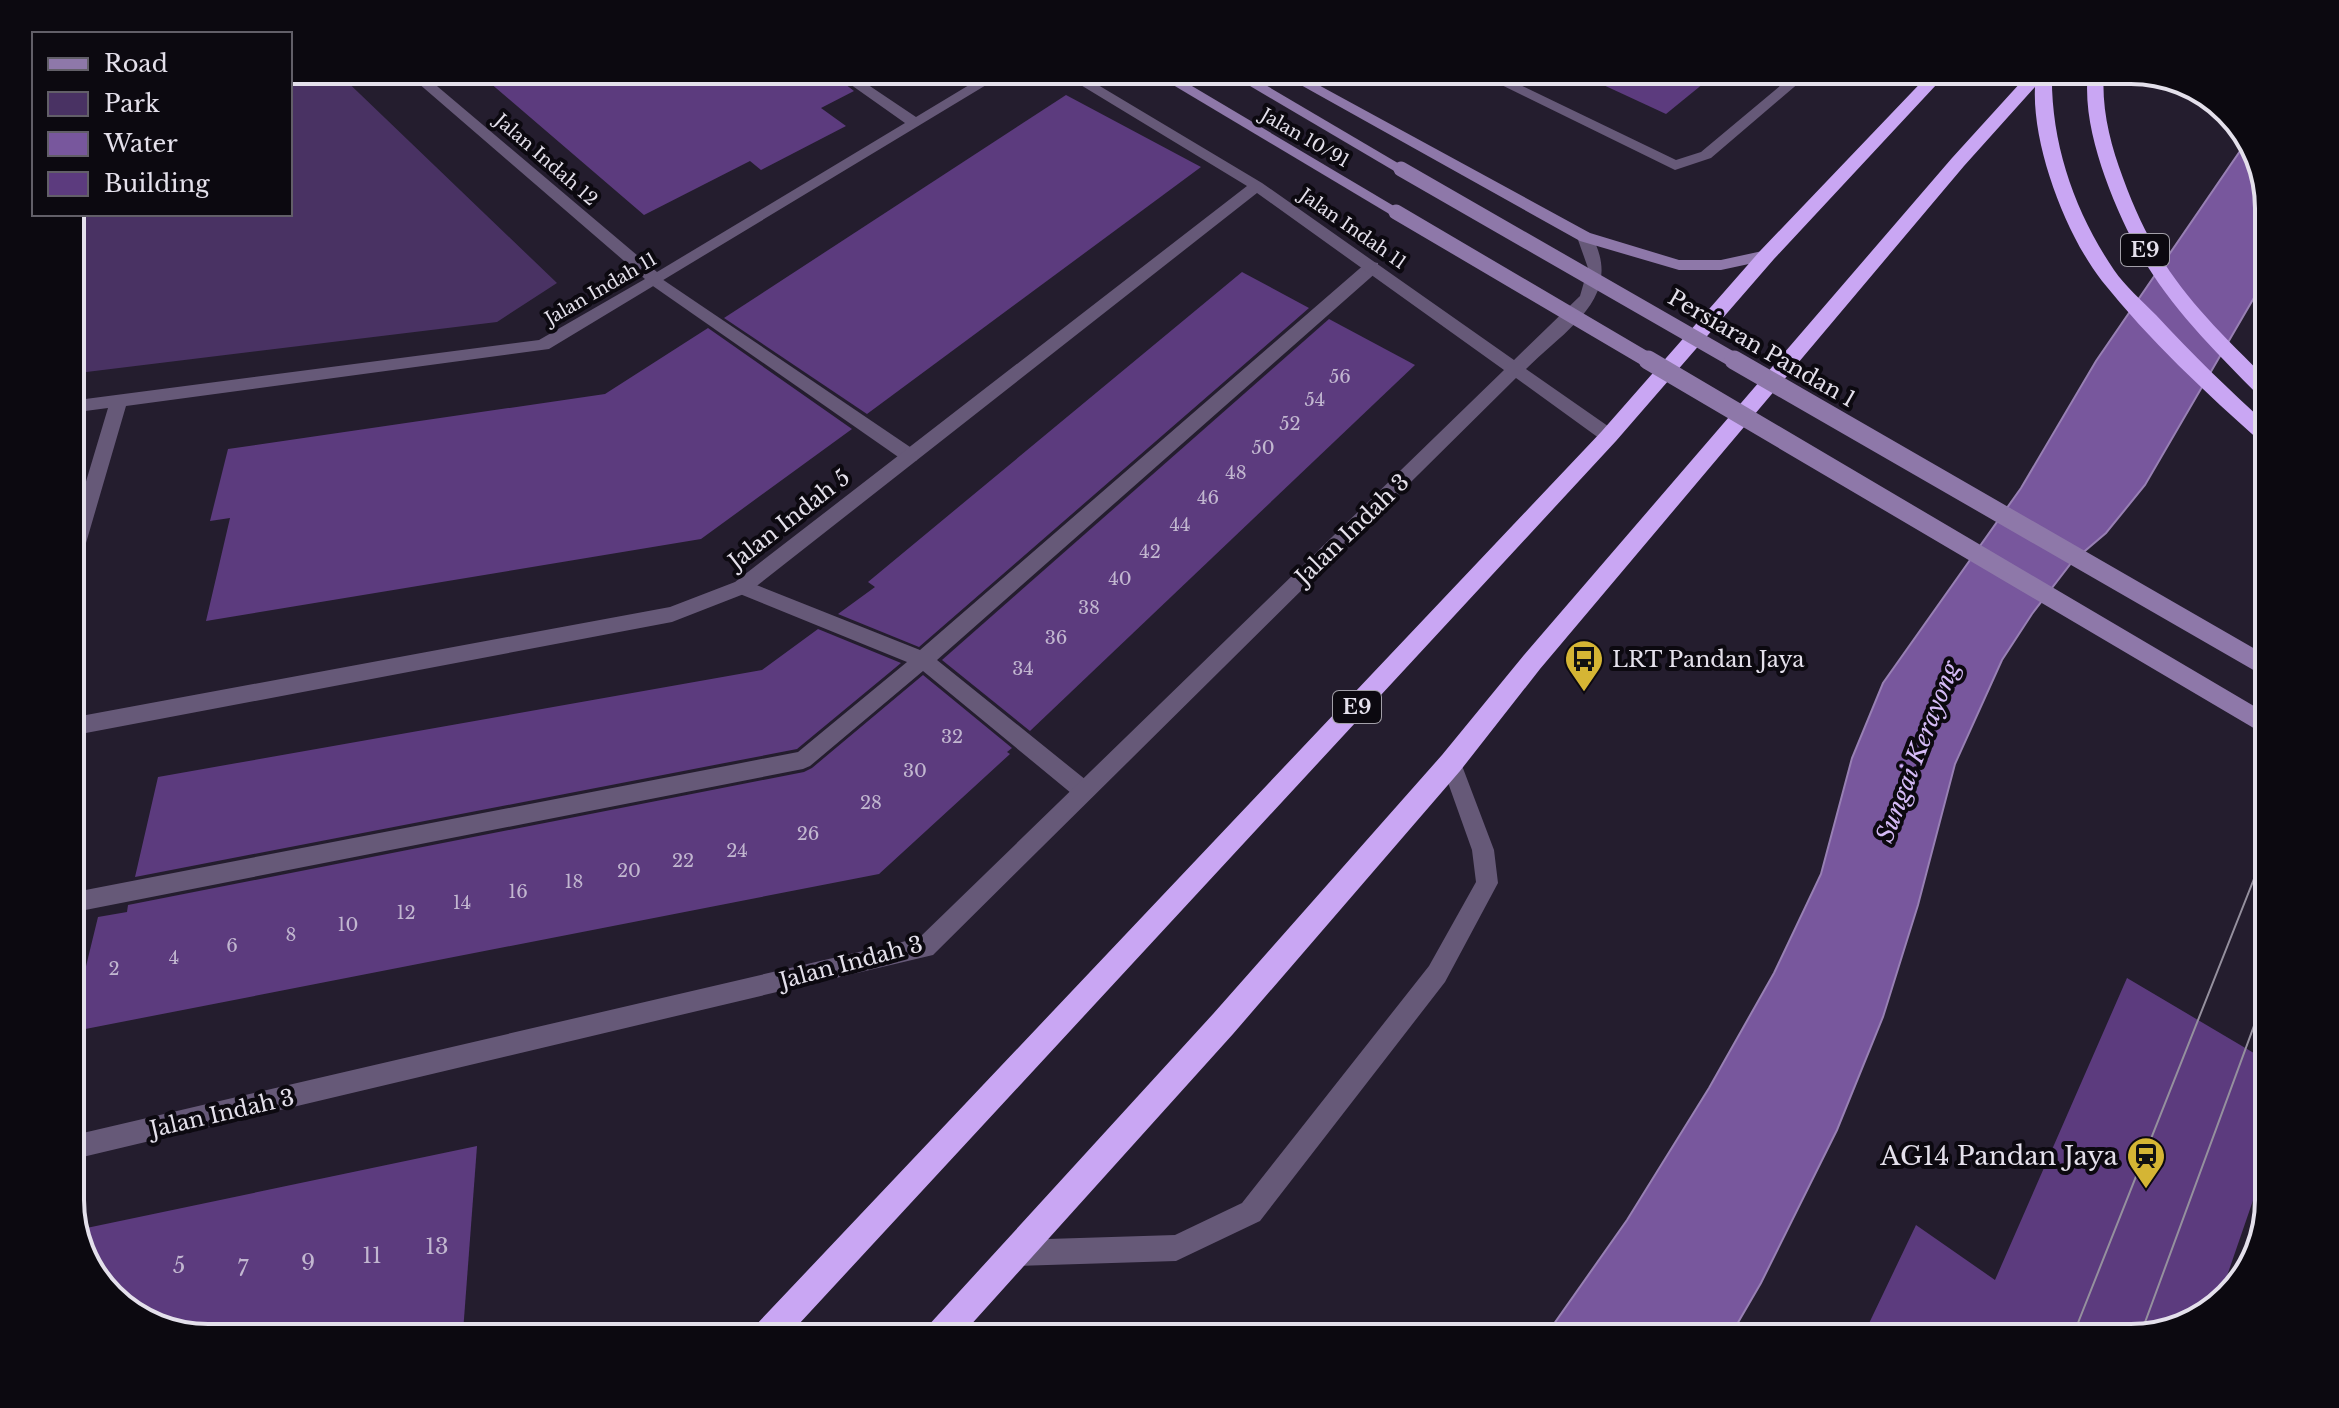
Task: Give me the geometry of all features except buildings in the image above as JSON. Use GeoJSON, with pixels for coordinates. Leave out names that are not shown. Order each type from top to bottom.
{"type":"FeatureCollection","features":[{"type":"Feature","properties":{"kind":"highway","name":"E9"},"geometry":{"type":"LineString","coordinates":[[778,1324],[1609,436],[1767,255],[1929,84]]}},
{"type":"Feature","properties":{"kind":"highway","name":"E9"},"geometry":{"type":"LineString","coordinates":[[950,1324],[1223,1024],[1451,763],[1532,662],[1947,174],[2029,84]]}},
{"type":"Feature","properties":{"kind":"highway","name":"E9"},"geometry":{"type":"LineString","coordinates":[[2043,84],[2049,145],[2071,211],[2108,276],[2203,378],[2255,425]]}},
{"type":"Feature","properties":{"kind":"highway","name":"E9"},"geometry":{"type":"LineString","coordinates":[[2096,84],[2096,115],[2107,159],[2148,257],[2201,323],[2255,379]]}},
{"type":"Feature","properties":{"kind":"street","name":"Jalan Indah 12"},"geometry":{"type":"LineString","coordinates":[[426,84],[656,280],[910,456]]}},
{"type":"Feature","properties":{"kind":"street"},"geometry":{"type":"LineString","coordinates":[[857,84],[916,124]]}},
{"type":"Feature","properties":{"kind":"street","name":"Jalan Indah 11"},"geometry":{"type":"LineString","coordinates":[[84,405],[543,345],[981,84]]}},
{"type":"Feature","properties":{"kind":"street","name":"Jalan Indah 11"},"geometry":{"type":"LineString","coordinates":[[1086,84],[1257,186],[1609,436]]}},
{"type":"Feature","properties":{"kind":"street","name":"Jalan 10/91"},"geometry":{"type":"LineString","coordinates":[[1179,84],[2255,718]]}},
{"type":"Feature","properties":{"kind":"street","name":"Persiaran Pandan 1"},"geometry":{"type":"LineString","coordinates":[[1254,84],[2255,660]]}},
{"type":"Feature","properties":{"kind":"street"},"geometry":{"type":"LineString","coordinates":[[1306,84],[1585,237],[1679,265],[1721,265],[1767,255]]}},
{"type":"Feature","properties":{"kind":"street"},"geometry":{"type":"LineString","coordinates":[[1507,84],[1675,165],[1706,155],[1790,84]]}},
{"type":"Feature","properties":{"kind":"street","name":"Jalan Indah 5"},"geometry":{"type":"LineString","coordinates":[[84,724],[672,614],[742,587],[1257,186]]}},
{"type":"Feature","properties":{"kind":"street","name":"Jalan Indah 3"},"geometry":{"type":"LineString","coordinates":[[84,1145],[925,947],[1587,299],[1595,282],[1598,264],[1585,237]]}},
{"type":"Feature","properties":{"kind":"street"},"geometry":{"type":"LineString","coordinates":[[84,900],[803,760],[923,660],[1372,267]]}},
{"type":"Feature","properties":{"kind":"street"},"geometry":{"type":"LineString","coordinates":[[84,520],[119,401]]}},
{"type":"Feature","properties":{"kind":"street"},"geometry":{"type":"LineString","coordinates":[[742,587],[923,660],[1084,791]]}},
{"type":"Feature","properties":{"kind":"street"},"geometry":{"type":"LineString","coordinates":[[1014,1253],[1176,1248],[1251,1212],[1437,974],[1487,883],[1483,850],[1451,763]]}},
{"type":"Feature","properties":{"kind":"green space"},"geometry":{"type":"Polygon","coordinates":[[[292,84],[350,84],[557,283],[497,322],[84,372],[84,216],[292,216],[292,84]]]}},
{"type":"Feature","properties":{"kind":"water","name":"Sungai Kerayong"},"geometry":{"type":"Polygon","coordinates":[[[2241,150],[2253,184],[2255,200],[2255,296],[2145,485],[2106,533],[2072,562],[2002,660],[1955,764],[1918,905],[1883,1017],[1837,1130],[1761,1283],[1737,1324],[1554,1324],[1627,1220],[1709,1088],[1774,973],[1821,874],[1852,758],[1883,683],[2021,488],[2096,361],[2241,150]]]}},
{"type":"Feature","properties":{"kind":"tram line"},"geometry":{"type":"LineString","coordinates":[[2078,1324],[2255,876]]}},
{"type":"Feature","properties":{"kind":"tram line"},"geometry":{"type":"LineString","coordinates":[[2145,1323],[2255,1023]]}},
{"type":"Feature","properties":{"kind":"place","name":"LRT Pandan Jaya"},"geometry":{"type":"Point","coordinates":[1584,693]}},
{"type":"Feature","properties":{"kind":"place","name":"AG14 Pandan Jaya"},"geometry":{"type":"Point","coordinates":[2146,1190]}}]}
